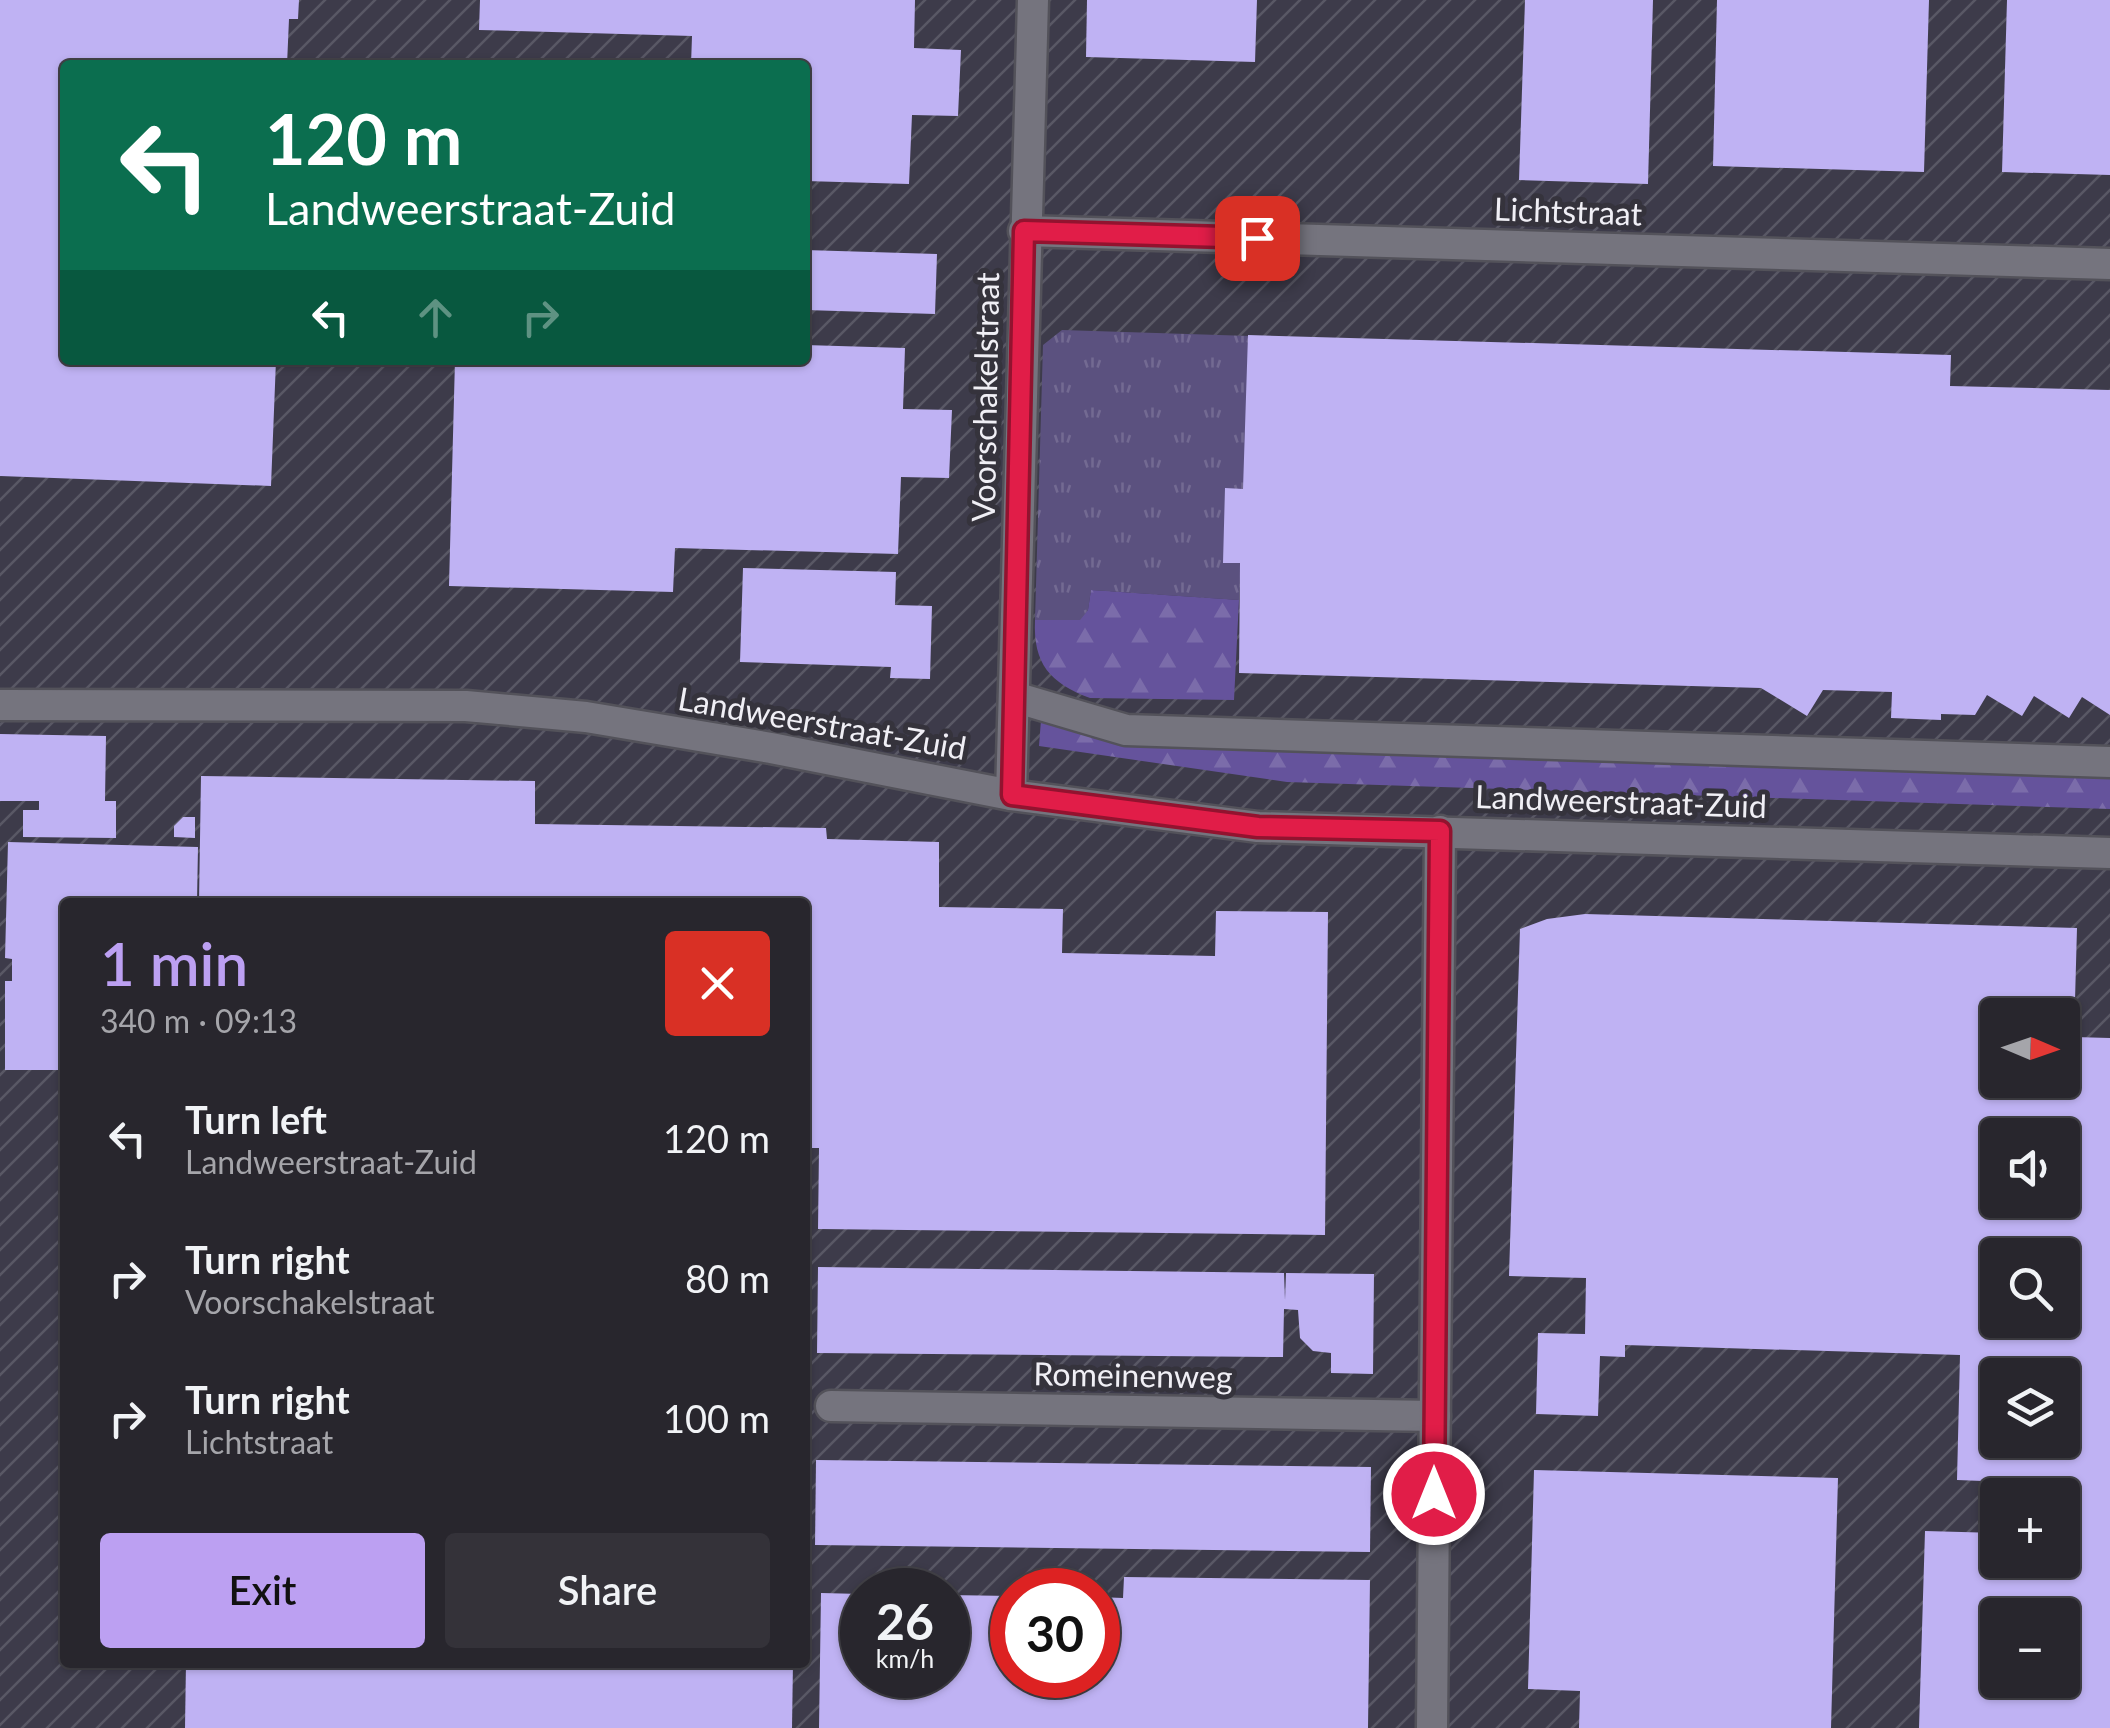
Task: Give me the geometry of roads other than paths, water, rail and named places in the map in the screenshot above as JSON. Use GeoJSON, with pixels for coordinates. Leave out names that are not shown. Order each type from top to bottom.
{"type":"FeatureCollection","features":[{"type":"Feature","properties":{"kind":"street","name":"Voorschakelstraat"},"geometry":{"type":"LineString","coordinates":[[1012,795],[1033,0]]}},
{"type":"Feature","properties":{"kind":"street","name":"Lichtstraat"},"geometry":{"type":"LineString","coordinates":[[1024,231],[2110,264]]}},
{"type":"Feature","properties":{"kind":"street"},"geometry":{"type":"LineString","coordinates":[[1014,697],[1126,730],[2110,762]]}},
{"type":"Feature","properties":{"kind":"street","name":"Landweerstraat-Zuid"},"geometry":{"type":"LineString","coordinates":[[0,705],[466,706],[586,717],[772,748],[1012,795],[1258,827],[2110,852]]}},
{"type":"Feature","properties":{"kind":"street"},"geometry":{"type":"LineString","coordinates":[[1432,1728],[1440,831]]}},
{"type":"Feature","properties":{"kind":"street","name":"Romeinenweg"},"geometry":{"type":"LineString","coordinates":[[831,1406],[1435,1416]]}}]}
